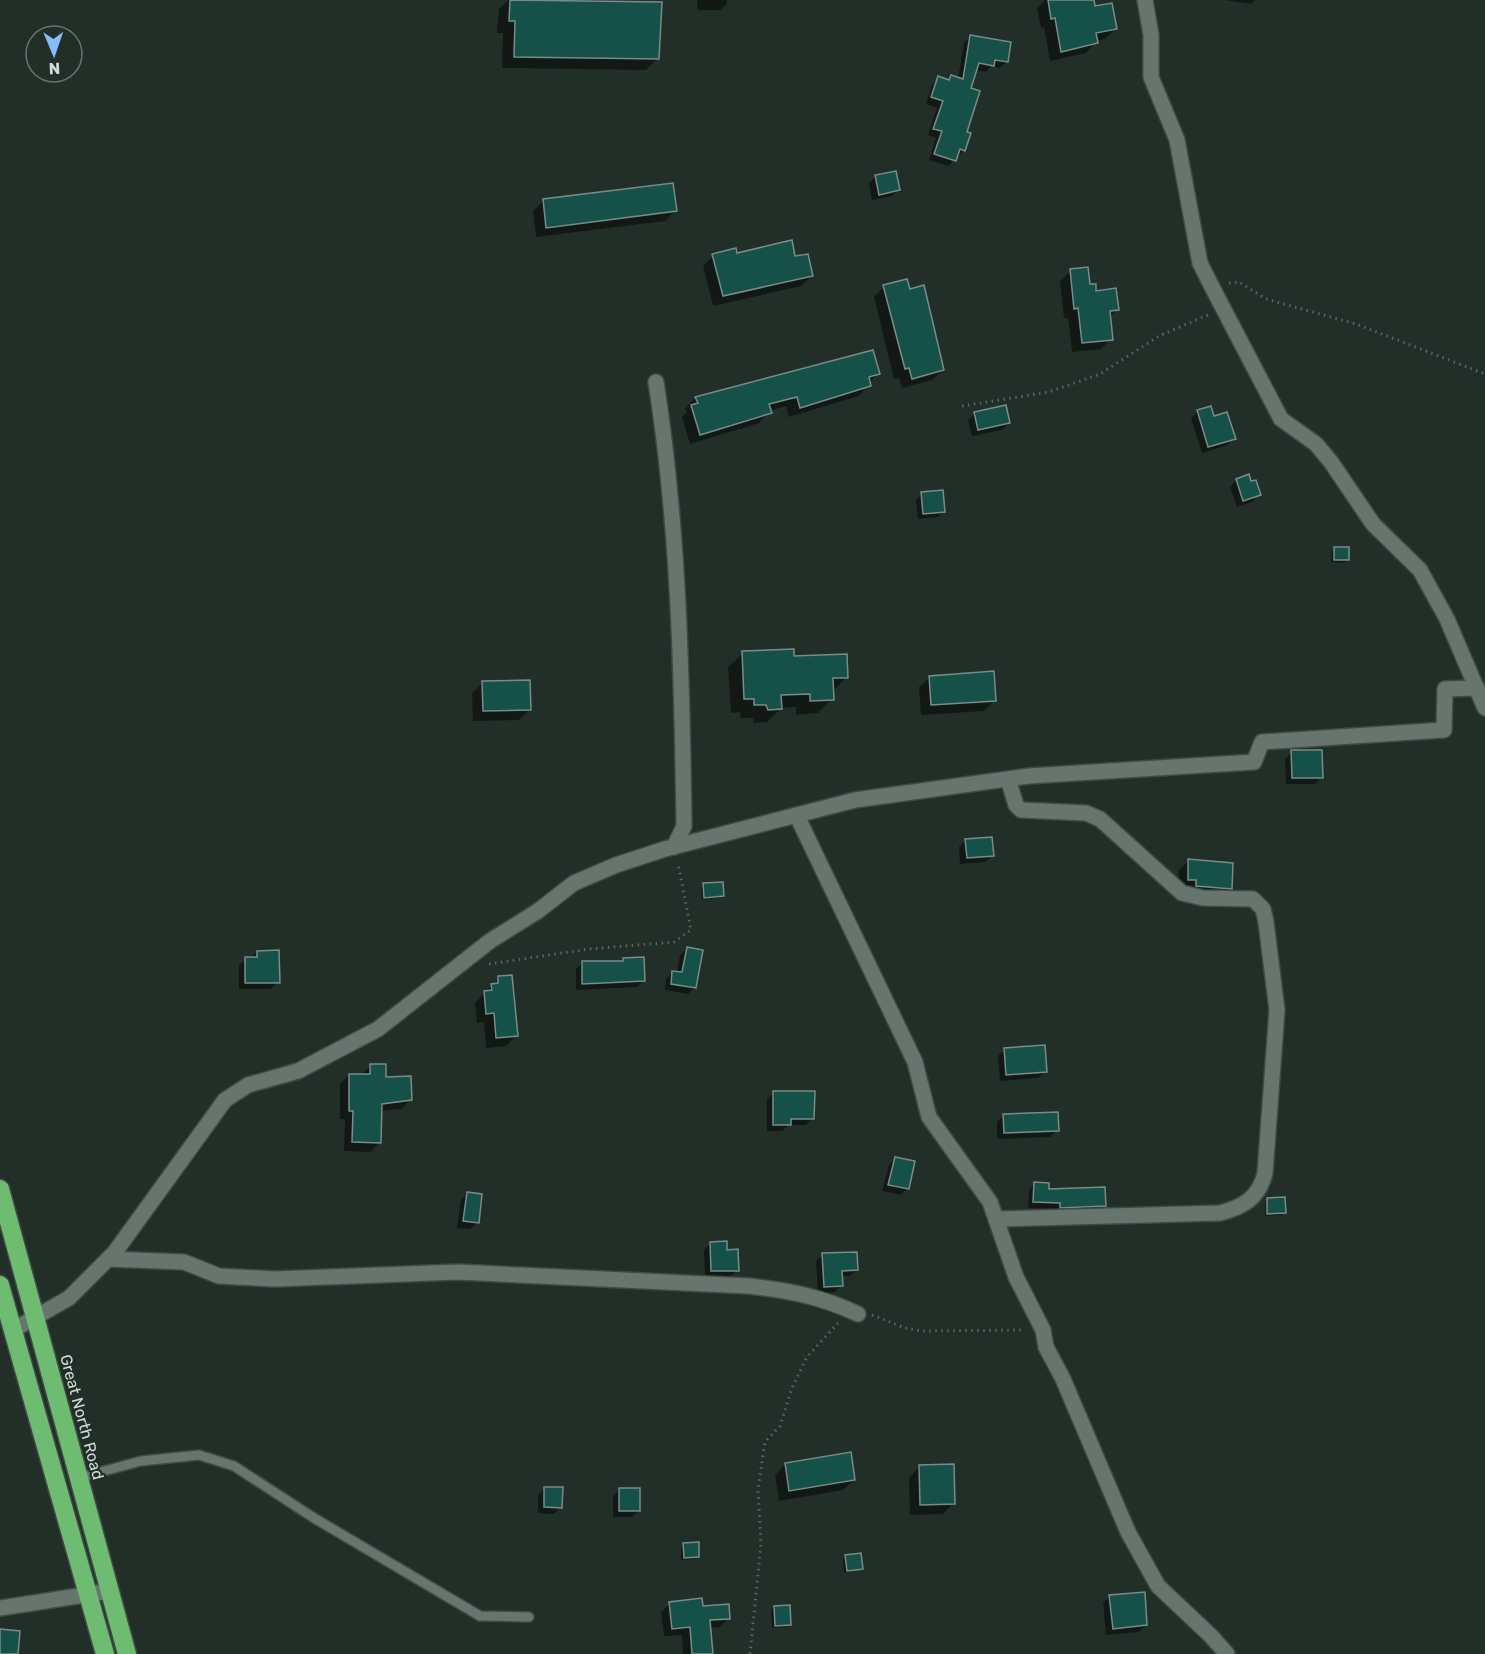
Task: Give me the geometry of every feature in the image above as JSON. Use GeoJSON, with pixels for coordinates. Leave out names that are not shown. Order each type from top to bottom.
{"type":"FeatureCollection","features":[{"type":"Feature","properties":{"kind":"highway","name":"Great North Road"},"geometry":{"type":"LineString","coordinates":[[0,1189],[128,1654]]}},
{"type":"Feature","properties":{"kind":"highway"},"geometry":{"type":"LineString","coordinates":[[0,1285],[105,1654]]}},
{"type":"Feature","properties":{"kind":"street"},"geometry":{"type":"LineString","coordinates":[[1145,0],[1150,35],[1151,77],[1177,140],[1200,263],[1210,285],[1281,419],[1316,444],[1373,524],[1420,570],[1447,619],[1485,708]]}},
{"type":"Feature","properties":{"kind":"street"},"geometry":{"type":"LineString","coordinates":[[656,382],[667,451],[676,575],[684,826],[674,846]]}},
{"type":"Feature","properties":{"kind":"street"},"geometry":{"type":"LineString","coordinates":[[13,1330],[36,1319],[69,1298],[108,1258],[165,1185],[214,1112],[236,1091],[298,1071],[378,1029],[490,940],[538,911],[574,883],[616,865],[674,846],[797,816],[834,804],[1054,774],[1254,762],[1262,742],[1444,730],[1444,689],[1477,688]]}},
{"type":"Feature","properties":{"kind":"street"},"geometry":{"type":"LineString","coordinates":[[996,1219],[1220,1213],[1238,1208],[1252,1199],[1261,1188],[1264,1173],[1277,1010],[1266,922],[1263,909],[1253,899],[1203,898],[1182,893],[1100,819],[1078,810],[1021,810],[1016,805],[1008,779]]}},
{"type":"Feature","properties":{"kind":"street"},"geometry":{"type":"LineString","coordinates":[[797,816],[915,1062],[929,1117],[990,1202],[1016,1277],[1043,1330],[1046,1347],[1063,1379],[1087,1439],[1145,1564],[1158,1586],[1227,1654]]}},
{"type":"Feature","properties":{"kind":"street"},"geometry":{"type":"LineString","coordinates":[[108,1258],[184,1262],[219,1276],[275,1279],[458,1272],[748,1286],[784,1289],[826,1299],[858,1314]]}},
{"type":"Feature","properties":{"kind":"street"},"geometry":{"type":"LineString","coordinates":[[0,1608],[110,1591]]}},
{"type":"Feature","properties":{"kind":"lane"},"geometry":{"type":"LineString","coordinates":[[78,1478],[141,1461],[199,1455],[234,1466],[324,1524],[480,1616],[529,1617]]}},
{"type":"Feature","properties":{"kind":"path"},"geometry":{"type":"LineString","coordinates":[[1210,285],[1239,282],[1266,299],[1356,324],[1485,374]]}},
{"type":"Feature","properties":{"kind":"path"},"geometry":{"type":"LineString","coordinates":[[962,406],[1049,392],[1100,374],[1159,336],[1222,309]]}},
{"type":"Feature","properties":{"kind":"path"},"geometry":{"type":"LineString","coordinates":[[488,964],[589,949],[674,942],[691,930],[674,846]]}},
{"type":"Feature","properties":{"kind":"path"},"geometry":{"type":"LineString","coordinates":[[750,1654],[761,1544],[758,1489],[765,1442],[780,1426],[792,1388],[807,1357],[841,1321],[858,1314],[872,1315],[905,1328],[922,1331],[1043,1330]]}},
{"type":"Feature","properties":{"kind":"building"},"geometry":{"type":"Polygon","coordinates":[[[510,0],[662,2],[659,59],[514,57],[515,21],[509,21],[510,0]]]}},
{"type":"Feature","properties":{"kind":"building"},"geometry":{"type":"Polygon","coordinates":[[[1048,0],[1094,0],[1095,6],[1112,3],[1117,29],[1096,33],[1098,43],[1061,52],[1055,18],[1051,19],[1048,0]]]}},
{"type":"Feature","properties":{"kind":"building"},"geometry":{"type":"Polygon","coordinates":[[[970,35],[1011,42],[1008,62],[995,60],[994,66],[979,63],[971,88],[980,91],[967,132],[971,133],[965,151],[960,149],[956,161],[934,154],[942,131],[933,129],[943,101],[931,97],[938,76],[949,80],[951,75],[963,79],[970,35]]]}},
{"type":"Feature","properties":{"kind":"building"},"geometry":{"type":"Polygon","coordinates":[[[896,171],[900,190],[879,195],[875,175],[896,171]]]}},
{"type":"Feature","properties":{"kind":"building"},"geometry":{"type":"Polygon","coordinates":[[[673,183],[677,211],[546,228],[543,199],[673,183]]]}},
{"type":"Feature","properties":{"kind":"building"},"geometry":{"type":"Polygon","coordinates":[[[792,240],[795,256],[808,254],[813,276],[723,296],[712,254],[736,248],[737,253],[792,240]]]}},
{"type":"Feature","properties":{"kind":"building"},"geometry":{"type":"Polygon","coordinates":[[[1088,267],[1090,284],[1096,284],[1096,291],[1116,288],[1119,310],[1110,311],[1113,340],[1082,343],[1078,308],[1074,309],[1070,269],[1088,267]]]}},
{"type":"Feature","properties":{"kind":"building"},"geometry":{"type":"Polygon","coordinates":[[[907,279],[910,289],[924,285],[944,370],[912,379],[909,368],[905,369],[883,285],[907,279]]]}},
{"type":"Feature","properties":{"kind":"building"},"geometry":{"type":"Polygon","coordinates":[[[873,350],[880,374],[869,377],[871,386],[800,408],[797,397],[769,404],[772,413],[700,435],[691,405],[698,403],[695,397],[873,350]]]}},
{"type":"Feature","properties":{"kind":"building"},"geometry":{"type":"Polygon","coordinates":[[[1006,405],[1010,423],[978,430],[974,412],[1006,405]]]}},
{"type":"Feature","properties":{"kind":"building"},"geometry":{"type":"Polygon","coordinates":[[[1211,406],[1214,416],[1227,412],[1236,439],[1208,447],[1197,410],[1211,406]]]}},
{"type":"Feature","properties":{"kind":"building"},"geometry":{"type":"Polygon","coordinates":[[[1249,474],[1251,481],[1256,480],[1261,495],[1243,501],[1236,479],[1249,474]]]}},
{"type":"Feature","properties":{"kind":"building"},"geometry":{"type":"Polygon","coordinates":[[[943,490],[945,512],[923,514],[921,492],[943,490]]]}},
{"type":"Feature","properties":{"kind":"building"},"geometry":{"type":"Polygon","coordinates":[[[1334,547],[1349,547],[1349,560],[1334,560],[1334,547]]]}},
{"type":"Feature","properties":{"kind":"building"},"geometry":{"type":"Polygon","coordinates":[[[794,649],[794,656],[847,654],[848,678],[833,678],[834,700],[810,701],[810,694],[781,695],[782,709],[768,710],[766,705],[754,705],[754,699],[744,699],[742,651],[794,649]]]}},
{"type":"Feature","properties":{"kind":"building"},"geometry":{"type":"Polygon","coordinates":[[[994,671],[996,701],[931,705],[929,676],[994,671]]]}},
{"type":"Feature","properties":{"kind":"building"},"geometry":{"type":"Polygon","coordinates":[[[530,680],[531,710],[483,711],[482,681],[530,680]]]}},
{"type":"Feature","properties":{"kind":"building"},"geometry":{"type":"Polygon","coordinates":[[[1291,750],[1322,750],[1323,778],[1292,778],[1291,750]]]}},
{"type":"Feature","properties":{"kind":"building"},"geometry":{"type":"Polygon","coordinates":[[[992,837],[994,856],[967,858],[965,839],[992,837]]]}},
{"type":"Feature","properties":{"kind":"building"},"geometry":{"type":"Polygon","coordinates":[[[1188,859],[1233,863],[1232,889],[1196,886],[1196,880],[1188,880],[1188,859]]]}},
{"type":"Feature","properties":{"kind":"building"},"geometry":{"type":"Polygon","coordinates":[[[723,882],[724,896],[704,898],[703,883],[723,882]]]}},
{"type":"Feature","properties":{"kind":"building"},"geometry":{"type":"Polygon","coordinates":[[[687,947],[703,950],[696,988],[671,984],[672,971],[682,972],[687,947]]]}},
{"type":"Feature","properties":{"kind":"building"},"geometry":{"type":"Polygon","coordinates":[[[279,950],[280,983],[245,983],[245,957],[257,957],[257,951],[279,950]]]}},
{"type":"Feature","properties":{"kind":"building"},"geometry":{"type":"Polygon","coordinates":[[[644,957],[645,981],[582,984],[582,961],[623,961],[623,958],[644,957]]]}},
{"type":"Feature","properties":{"kind":"building"},"geometry":{"type":"Polygon","coordinates":[[[512,975],[518,1036],[496,1038],[494,1013],[486,1014],[484,991],[492,990],[491,984],[498,983],[498,976],[512,975]]]}},
{"type":"Feature","properties":{"kind":"building"},"geometry":{"type":"Polygon","coordinates":[[[1045,1045],[1047,1072],[1006,1075],[1004,1048],[1045,1045]]]}},
{"type":"Feature","properties":{"kind":"building"},"geometry":{"type":"Polygon","coordinates":[[[370,1064],[386,1064],[386,1077],[411,1076],[412,1100],[382,1104],[381,1143],[352,1142],[353,1111],[349,1111],[349,1074],[370,1074],[370,1064]]]}},
{"type":"Feature","properties":{"kind":"building"},"geometry":{"type":"Polygon","coordinates":[[[773,1091],[815,1091],[814,1119],[791,1119],[791,1125],[773,1125],[773,1091]]]}},
{"type":"Feature","properties":{"kind":"building"},"geometry":{"type":"Polygon","coordinates":[[[1058,1112],[1059,1131],[1004,1133],[1003,1114],[1058,1112]]]}},
{"type":"Feature","properties":{"kind":"building"},"geometry":{"type":"Polygon","coordinates":[[[895,1157],[915,1161],[909,1189],[888,1185],[895,1157]]]}},
{"type":"Feature","properties":{"kind":"building"},"geometry":{"type":"Polygon","coordinates":[[[1034,1182],[1049,1183],[1049,1189],[1105,1187],[1106,1206],[1060,1208],[1060,1203],[1033,1202],[1034,1182]]]}},
{"type":"Feature","properties":{"kind":"building"},"geometry":{"type":"Polygon","coordinates":[[[467,1192],[482,1194],[479,1223],[463,1221],[467,1192]]]}},
{"type":"Feature","properties":{"kind":"building"},"geometry":{"type":"Polygon","coordinates":[[[1285,1197],[1286,1213],[1267,1214],[1267,1198],[1285,1197]]]}},
{"type":"Feature","properties":{"kind":"building"},"geometry":{"type":"Polygon","coordinates":[[[727,1241],[727,1250],[738,1249],[739,1271],[711,1271],[710,1242],[727,1241]]]}},
{"type":"Feature","properties":{"kind":"building"},"geometry":{"type":"Polygon","coordinates":[[[857,1252],[858,1270],[842,1271],[843,1286],[824,1287],[822,1253],[857,1252]]]}},
{"type":"Feature","properties":{"kind":"building"},"geometry":{"type":"Polygon","coordinates":[[[851,1452],[855,1480],[789,1491],[785,1463],[851,1452]]]}},
{"type":"Feature","properties":{"kind":"building"},"geometry":{"type":"Polygon","coordinates":[[[954,1464],[955,1504],[920,1505],[919,1465],[954,1464]]]}},
{"type":"Feature","properties":{"kind":"building"},"geometry":{"type":"Polygon","coordinates":[[[544,1487],[563,1487],[562,1508],[544,1507],[544,1487]]]}},
{"type":"Feature","properties":{"kind":"building"},"geometry":{"type":"Polygon","coordinates":[[[619,1488],[640,1488],[640,1511],[619,1511],[619,1488]]]}},
{"type":"Feature","properties":{"kind":"building"},"geometry":{"type":"Polygon","coordinates":[[[699,1542],[699,1557],[684,1558],[683,1543],[699,1542]]]}},
{"type":"Feature","properties":{"kind":"building"},"geometry":{"type":"Polygon","coordinates":[[[861,1553],[863,1569],[847,1571],[845,1555],[861,1553]]]}},
{"type":"Feature","properties":{"kind":"building"},"geometry":{"type":"Polygon","coordinates":[[[1145,1592],[1147,1625],[1113,1629],[1109,1595],[1145,1592]]]}},
{"type":"Feature","properties":{"kind":"building"},"geometry":{"type":"Polygon","coordinates":[[[702,1598],[703,1606],[729,1604],[730,1619],[710,1620],[713,1654],[692,1654],[690,1627],[672,1629],[669,1602],[702,1598]]]}},
{"type":"Feature","properties":{"kind":"building"},"geometry":{"type":"Polygon","coordinates":[[[790,1605],[791,1625],[775,1626],[774,1606],[790,1605]]]}},
{"type":"Feature","properties":{"kind":"building"},"geometry":{"type":"Polygon","coordinates":[[[0,1629],[20,1631],[18,1654],[0,1654],[0,1629]]]}}]}
